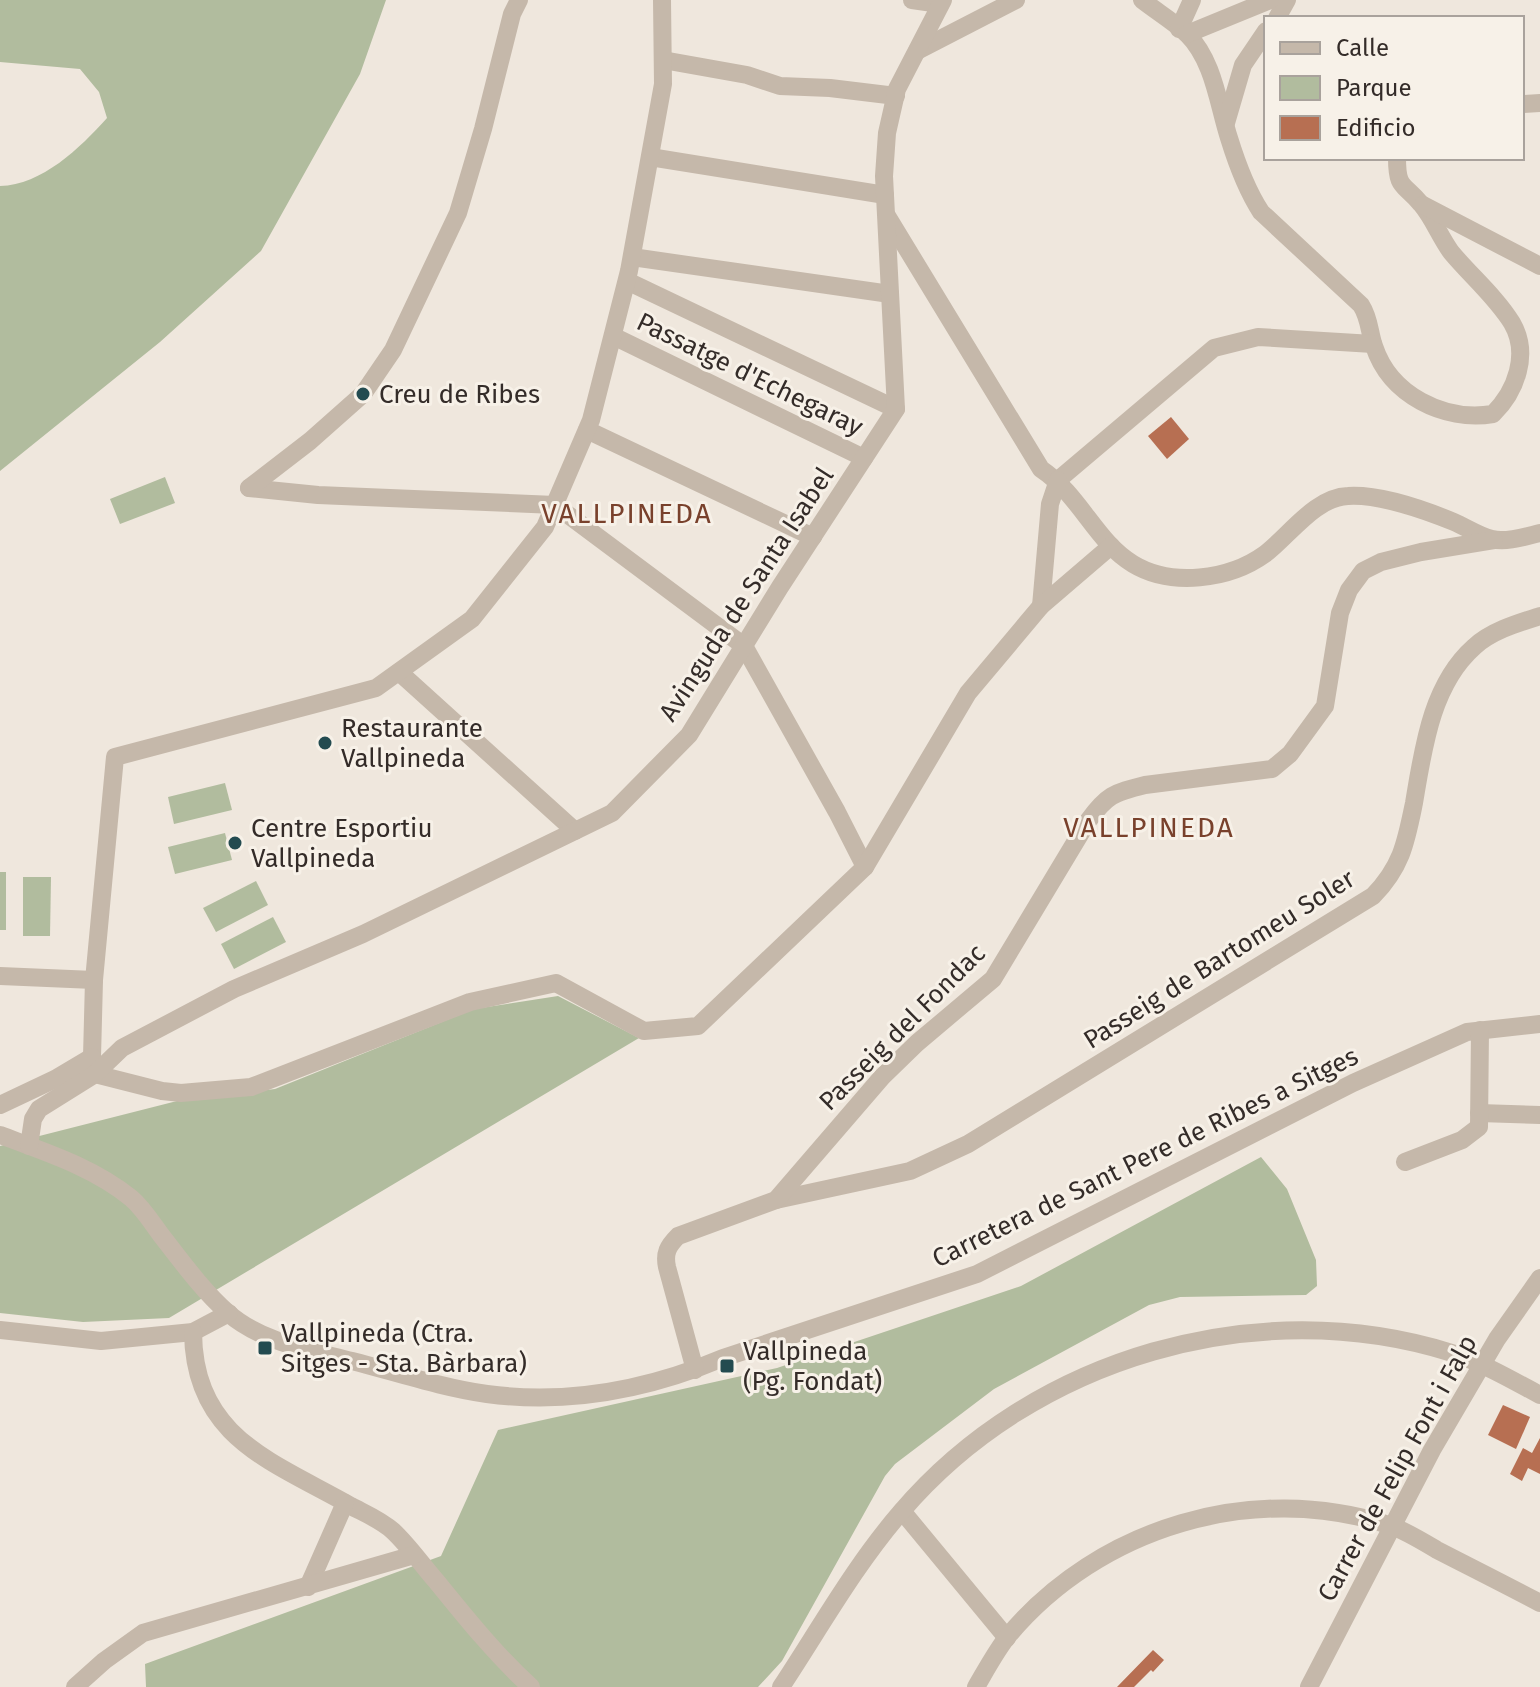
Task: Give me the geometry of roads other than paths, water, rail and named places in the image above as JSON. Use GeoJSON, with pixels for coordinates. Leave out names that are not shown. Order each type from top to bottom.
{"type":"FeatureCollection","features":[{"type":"Feature","properties":{"kind":"street"},"geometry":{"type":"LineString","coordinates":[[519,0],[512,14],[458,213],[393,350],[363,394],[310,441],[249,488],[318,495],[555,505],[744,646],[865,867]]}},
{"type":"Feature","properties":{"kind":"street"},"geometry":{"type":"LineString","coordinates":[[93,1066],[94,980],[115,757],[376,688],[472,619],[545,527],[587,430],[627,281],[663,84],[662,0]]}},
{"type":"Feature","properties":{"kind":"street"},"geometry":{"type":"LineString","coordinates":[[627,281],[896,409],[885,204],[887,133],[896,96],[942,2],[912,0]]}},
{"type":"Feature","properties":{"kind":"street"},"geometry":{"type":"LineString","coordinates":[[917,51],[1016,0]]}},
{"type":"Feature","properties":{"kind":"street"},"geometry":{"type":"LineString","coordinates":[[1142,0],[1183,31],[1206,66],[1243,178],[1261,212],[1361,305],[1368,315],[1373,344],[1386,371],[1404,391],[1425,403],[1460,415],[1493,414],[1507,400],[1515,383],[1520,362],[1518,341],[1512,324],[1449,249],[1421,204]]}},
{"type":"Feature","properties":{"kind":"street"},"geometry":{"type":"LineString","coordinates":[[1183,31],[1192,0]]}},
{"type":"Feature","properties":{"kind":"street"},"geometry":{"type":"LineString","coordinates":[[1183,31],[1270,0]]}},
{"type":"Feature","properties":{"kind":"street"},"geometry":{"type":"LineString","coordinates":[[1225,126],[1243,65],[1264,34]]}},
{"type":"Feature","properties":{"kind":"street"},"geometry":{"type":"LineString","coordinates":[[663,60],[747,75],[780,86],[896,96]]}},
{"type":"Feature","properties":{"kind":"street"},"geometry":{"type":"LineString","coordinates":[[650,157],[885,204],[1041,469],[1058,480],[1111,546],[1129,562],[1172,578],[1217,574],[1241,567],[1263,555],[1315,511],[1335,498],[1347,496],[1387,501],[1420,510],[1494,540]]}},
{"type":"Feature","properties":{"kind":"street"},"geometry":{"type":"LineString","coordinates":[[1397,160],[1402,188],[1421,204],[1540,266]]}},
{"type":"Feature","properties":{"kind":"street"},"geometry":{"type":"LineString","coordinates":[[632,257],[890,294]]}},
{"type":"Feature","properties":{"kind":"street","name":"Passatge d'Echegaray"},"geometry":{"type":"LineString","coordinates":[[613,336],[864,458]]}},
{"type":"Feature","properties":{"kind":"street"},"geometry":{"type":"LineString","coordinates":[[1041,606],[1050,504],[1058,480],[1214,348],[1258,337],[1373,344]]}},
{"type":"Feature","properties":{"kind":"street","name":"Avinguda de Santa Isabel"},"geometry":{"type":"LineString","coordinates":[[29,1146],[33,1119],[39,1109],[93,1066],[129,1043],[234,989],[363,934],[612,813],[689,735],[896,409]]}},
{"type":"Feature","properties":{"kind":"street"},"geometry":{"type":"LineString","coordinates":[[587,430],[813,537]]}},
{"type":"Feature","properties":{"kind":"street","name":"Passeig del Fondac"},"geometry":{"type":"LineString","coordinates":[[695,1370],[664,1255],[669,1244],[686,1233],[776,1200],[882,1077],[993,979],[1104,799],[1145,785],[1272,769],[1290,754],[1325,706],[1340,613],[1349,590],[1363,571],[1381,562],[1421,552],[1540,533]]}},
{"type":"Feature","properties":{"kind":"street"},"geometry":{"type":"LineString","coordinates":[[0,1105],[55,1079],[93,1066],[162,1091],[181,1093],[251,1087],[470,1002],[556,983],[644,1031],[698,1026],[865,867],[968,693],[1041,606],[1111,546]]}},
{"type":"Feature","properties":{"kind":"street","name":"Passeig de Bartomeu Soler"},"geometry":{"type":"LineString","coordinates":[[776,1200],[910,1171],[968,1144],[1373,896],[1394,872],[1406,846],[1420,767],[1436,703],[1446,682],[1475,645],[1504,629],[1540,616]]}},
{"type":"Feature","properties":{"kind":"street"},"geometry":{"type":"LineString","coordinates":[[399,672],[575,831]]}},
{"type":"Feature","properties":{"kind":"street"},"geometry":{"type":"LineString","coordinates":[[0,976],[94,980]]}},
{"type":"Feature","properties":{"kind":"street","name":"Carretera de Sant Pere de Ribes a Sitges"},"geometry":{"type":"LineString","coordinates":[[0,1135],[66,1159],[132,1199],[195,1278],[249,1329],[271,1338],[484,1394],[559,1399],[624,1391],[695,1370],[977,1274],[1353,1083],[1436,1045],[1480,1030],[1540,1024]]}},
{"type":"Feature","properties":{"kind":"street"},"geometry":{"type":"LineString","coordinates":[[1405,1162],[1477,1131],[1480,1030]]}},
{"type":"Feature","properties":{"kind":"street"},"geometry":{"type":"LineString","coordinates":[[1479,1113],[1540,1115]]}},
{"type":"Feature","properties":{"kind":"street","name":"Carrer de Felip Font i Falp"},"geometry":{"type":"LineString","coordinates":[[1310,1686],[1432,1450],[1481,1365],[1540,1278]]}},
{"type":"Feature","properties":{"kind":"street"},"geometry":{"type":"LineString","coordinates":[[0,1330],[101,1341],[193,1332],[229,1313]]}},
{"type":"Feature","properties":{"kind":"street"},"geometry":{"type":"LineString","coordinates":[[781,1687],[872,1548],[902,1511],[971,1445],[1035,1401],[1099,1370],[1177,1345],[1257,1332],[1329,1331],[1407,1342],[1453,1353],[1540,1395]]}},
{"type":"Feature","properties":{"kind":"street"},"geometry":{"type":"LineString","coordinates":[[193,1332],[196,1366],[205,1395],[216,1416],[236,1438],[262,1458],[389,1528],[494,1651],[531,1687]]}},
{"type":"Feature","properties":{"kind":"street"},"geometry":{"type":"LineString","coordinates":[[308,1587],[345,1503]]}},
{"type":"Feature","properties":{"kind":"street"},"geometry":{"type":"LineString","coordinates":[[976,1687],[1007,1638],[1039,1603],[1095,1560],[1139,1537],[1218,1513],[1284,1509],[1361,1517],[1393,1526],[1540,1603]]}},
{"type":"Feature","properties":{"kind":"street"},"geometry":{"type":"LineString","coordinates":[[902,1511],[1007,1638]]}},
{"type":"Feature","properties":{"kind":"street"},"geometry":{"type":"LineString","coordinates":[[75,1687],[94,1681],[104,1661],[143,1633],[414,1555]]}},
{"type":"Feature","properties":{"kind":"place","name":"Creu de Ribes"},"geometry":{"type":"Point","coordinates":[363,394]}},
{"type":"Feature","properties":{"kind":"place","name":"Restaurante Vallpineda"},"geometry":{"type":"Point","coordinates":[325,743]}},
{"type":"Feature","properties":{"kind":"place","name":"Centre Esportiu Vallpineda"},"geometry":{"type":"Point","coordinates":[235,843]}},
{"type":"Feature","properties":{"kind":"place","name":"Vallpineda (Ctra. Sitges - Sta. Bàrbara)"},"geometry":{"type":"Point","coordinates":[265,1348]}},
{"type":"Feature","properties":{"kind":"place","name":"Vallpineda (Pg. Fondat)"},"geometry":{"type":"Point","coordinates":[727,1366]}},
{"type":"Feature","properties":{"kind":"district","name":"VALLPINEDA"},"geometry":{"type":"Point","coordinates":[627,513]}},
{"type":"Feature","properties":{"kind":"district","name":"VALLPINEDA"},"geometry":{"type":"Point","coordinates":[1149,827]}}]}
